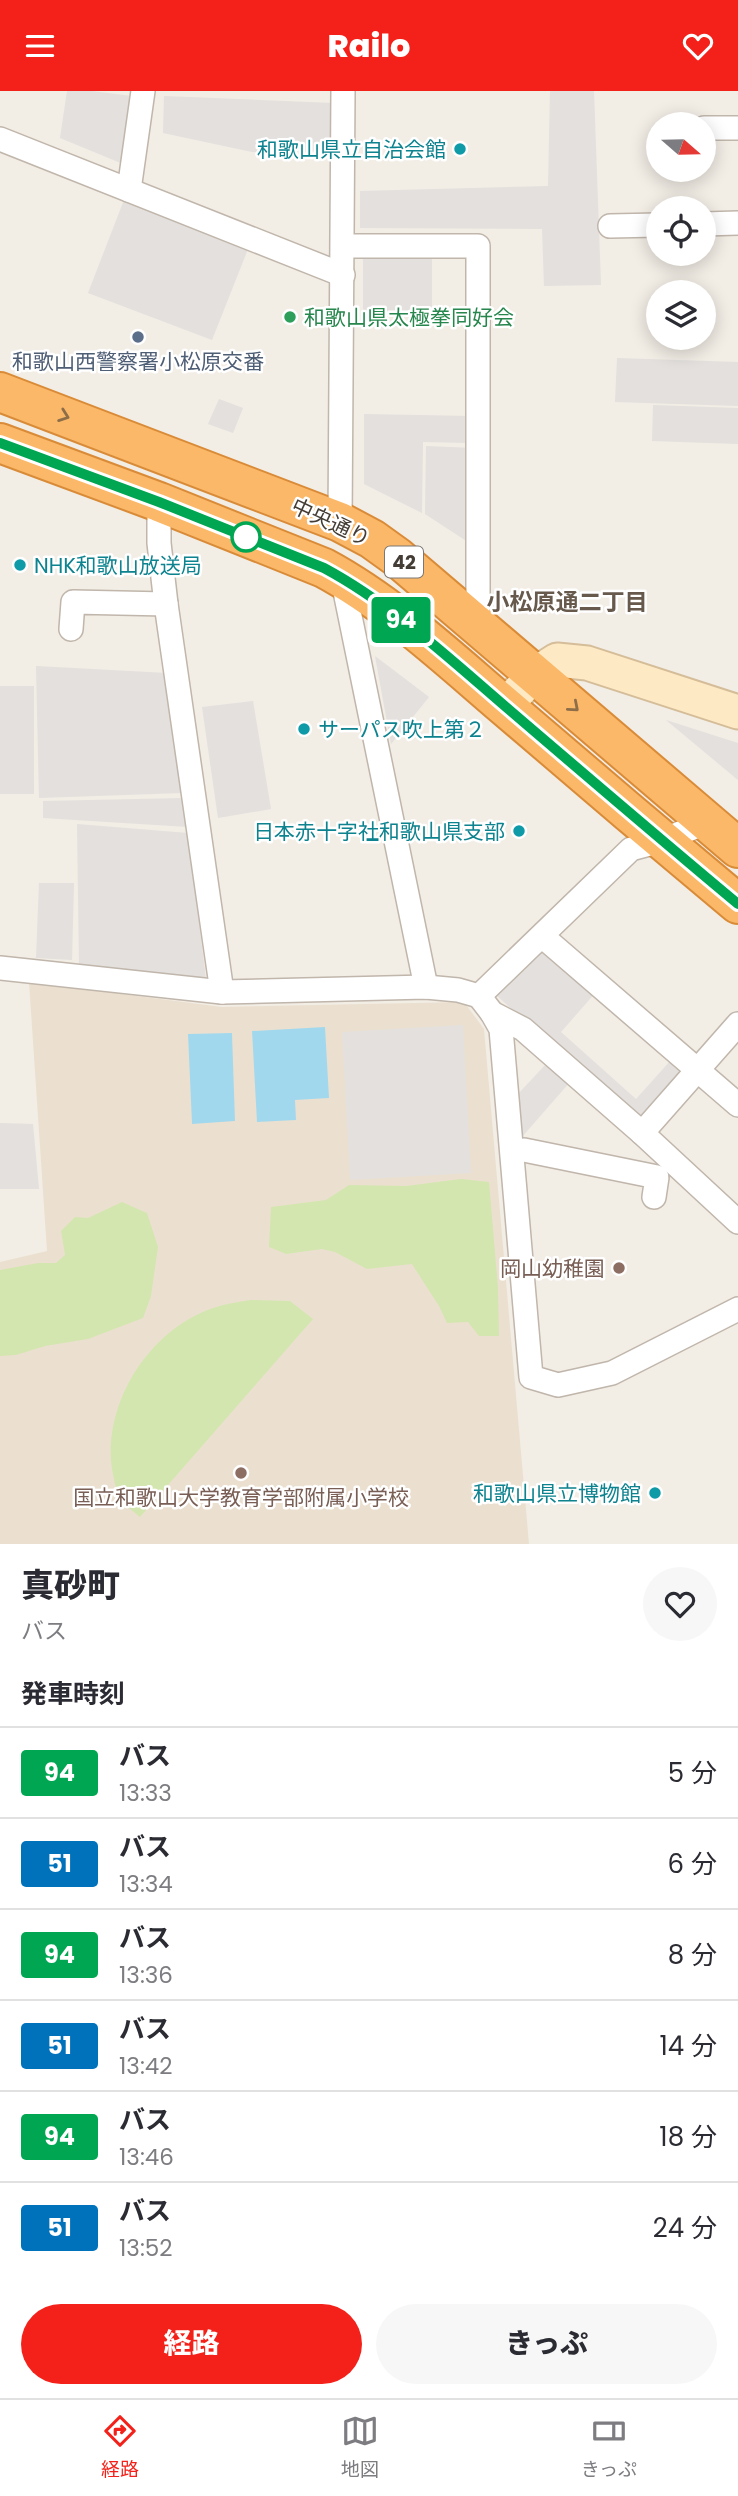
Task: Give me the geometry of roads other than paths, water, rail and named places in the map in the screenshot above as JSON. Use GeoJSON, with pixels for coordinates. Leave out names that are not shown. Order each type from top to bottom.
{"type":"FeatureCollection","features":[{"type":"Feature","properties":{"kind":"highway","name":"中央通り"},"geometry":{"type":"LineString","coordinates":[[0,393],[341,522],[372,539],[478,624],[738,848]]}},
{"type":"Feature","properties":{"kind":"highway","name":"42"},"geometry":{"type":"LineString","coordinates":[[0,443],[159,502],[342,577],[380,604],[505,706],[738,904]]}},
{"type":"Feature","properties":{"kind":"street"},"geometry":{"type":"LineString","coordinates":[[129,190],[143,91]]}},
{"type":"Feature","properties":{"kind":"street"},"geometry":{"type":"LineString","coordinates":[[341,522],[343,91]]}},
{"type":"Feature","properties":{"kind":"street"},"geometry":{"type":"LineString","coordinates":[[716,128],[738,128]]}},
{"type":"Feature","properties":{"kind":"street"},"geometry":{"type":"LineString","coordinates":[[0,139],[343,275]]}},
{"type":"Feature","properties":{"kind":"street"},"geometry":{"type":"LineString","coordinates":[[716,224],[738,223]]}},
{"type":"Feature","properties":{"kind":"street"},"geometry":{"type":"LineString","coordinates":[[610,226],[646,225]]}},
{"type":"Feature","properties":{"kind":"street"},"geometry":{"type":"LineString","coordinates":[[343,246],[478,246],[478,624]]}},
{"type":"Feature","properties":{"kind":"street"},"geometry":{"type":"LineString","coordinates":[[159,502],[159,543],[166,604],[222,992]]}},
{"type":"Feature","properties":{"kind":"street"},"geometry":{"type":"LineString","coordinates":[[342,577],[426,987]]}},
{"type":"Feature","properties":{"kind":"street"},"geometry":{"type":"LineString","coordinates":[[71,629],[73,602],[166,604]]}},
{"type":"Feature","properties":{"kind":"street"},"geometry":{"type":"LineString","coordinates":[[505,706],[535,674],[557,660],[587,663],[738,712]]}},
{"type":"Feature","properties":{"kind":"street"},"geometry":{"type":"LineString","coordinates":[[486,1004],[542,936],[631,849],[661,841],[707,822]]}},
{"type":"Feature","properties":{"kind":"street"},"geometry":{"type":"LineString","coordinates":[[542,936],[738,1105]]}},
{"type":"Feature","properties":{"kind":"street"},"geometry":{"type":"LineString","coordinates":[[0,968],[222,992],[426,987],[458,990],[486,1004],[523,1029],[642,1133],[738,1222]]}},
{"type":"Feature","properties":{"kind":"street"},"geometry":{"type":"LineString","coordinates":[[486,1004],[500,1029],[531,1377],[558,1385],[612,1373],[738,1309]]}},
{"type":"Feature","properties":{"kind":"street"},"geometry":{"type":"LineString","coordinates":[[642,1133],[738,1024]]}},
{"type":"Feature","properties":{"kind":"street"},"geometry":{"type":"LineString","coordinates":[[524,1150],[657,1177],[654,1197]]}},
{"type":"Feature","properties":{"kind":"water"},"geometry":{"type":"Polygon","coordinates":[[[325,1027],[329,1098],[295,1100],[296,1120],[257,1122],[252,1031],[325,1027]]]}},
{"type":"Feature","properties":{"kind":"water"},"geometry":{"type":"Polygon","coordinates":[[[232,1033],[235,1121],[192,1124],[188,1034],[232,1033]]]}},
{"type":"Feature","properties":{"kind":"place","name":"和歌山県立自治会館"},"geometry":{"type":"Point","coordinates":[460,149]}},
{"type":"Feature","properties":{"kind":"place","name":"和歌山県太極拳同好会"},"geometry":{"type":"Point","coordinates":[290,317]}},
{"type":"Feature","properties":{"kind":"place","name":"和歌山西警察署小松原交番"},"geometry":{"type":"Point","coordinates":[138,337]}},
{"type":"Feature","properties":{"kind":"place","name":"NHK和歌山放送局"},"geometry":{"type":"Point","coordinates":[20,565]}},
{"type":"Feature","properties":{"kind":"place","name":"サーパス吹上第２"},"geometry":{"type":"Point","coordinates":[304,729]}},
{"type":"Feature","properties":{"kind":"place","name":"日本赤十字社和歌山県支部"},"geometry":{"type":"Point","coordinates":[519,831]}},
{"type":"Feature","properties":{"kind":"place","name":"岡山幼稚園"},"geometry":{"type":"Point","coordinates":[619,1268]}},
{"type":"Feature","properties":{"kind":"place","name":"国立和歌山大学教育学部附属小学校"},"geometry":{"type":"Point","coordinates":[241,1473]}},
{"type":"Feature","properties":{"kind":"place","name":"和歌山県立博物館"},"geometry":{"type":"Point","coordinates":[655,1493]}},
{"type":"Feature","properties":{"kind":"district","name":"小松原通二丁目"},"geometry":{"type":"Point","coordinates":[567,602]}}]}
